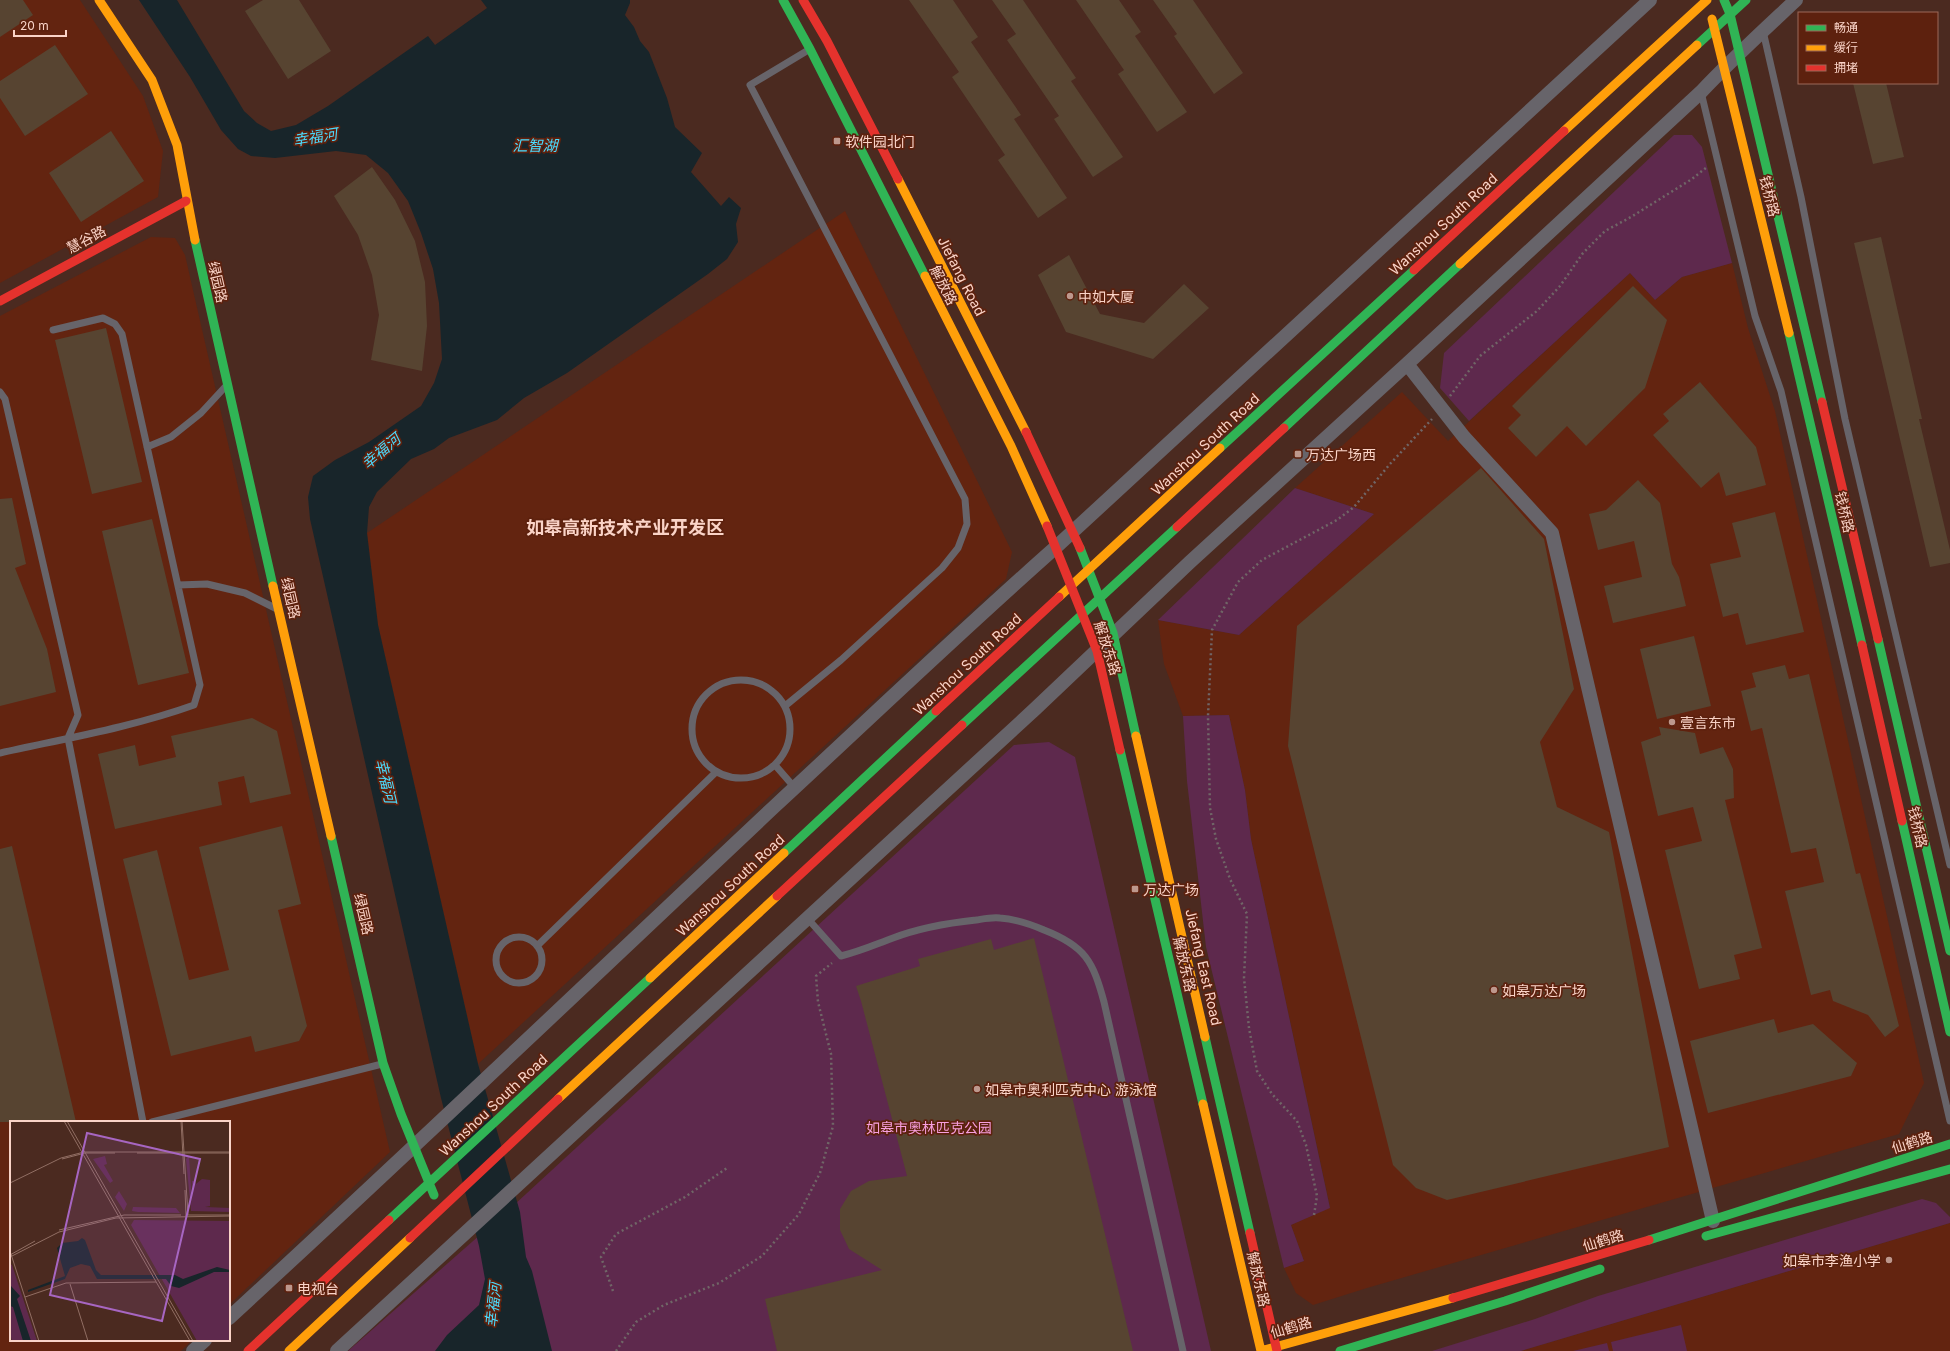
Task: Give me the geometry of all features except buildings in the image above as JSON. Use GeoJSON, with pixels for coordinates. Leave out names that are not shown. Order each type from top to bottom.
{"type":"FeatureCollection","features":[{"type":"Feature","properties":{"kind":"street","name":"绿园路"},"geometry":{"type":"LineString","coordinates":[[99,0],[152,80],[178,145],[186,201],[227,386],[384,1063],[414,1148],[430,1183],[440,1211]]}},
{"type":"Feature","properties":{"kind":"street","name":"解放路"},"geometry":{"type":"LineString","coordinates":[[783,0],[818,45],[1011,446],[1056,547],[1070,587]]}},
{"type":"Feature","properties":{"kind":"street","name":"Jiefang Road"},"geometry":{"type":"LineString","coordinates":[[803,0],[818,45],[1021,421],[1073,531],[1089,569]]}},
{"type":"Feature","properties":{"kind":"street"},"geometry":{"type":"LineString","coordinates":[[230,1317],[414,1148],[502,1063],[967,625],[1056,547],[1650,0]]}},
{"type":"Feature","properties":{"kind":"street","name":"钱桥路"},"geometry":{"type":"LineString","coordinates":[[1724,0],[1730,14],[1739,55],[1766,158],[1950,951]]}},
{"type":"Feature","properties":{"kind":"street"},"geometry":{"type":"LineString","coordinates":[[289,1351],[1746,0]]}},
{"type":"Feature","properties":{"kind":"street"},"geometry":{"type":"LineString","coordinates":[[338,1351],[808,919],[1097,651],[1113,633],[1701,92],[1724,66],[1739,55],[1796,0]]}},
{"type":"Feature","properties":{"kind":"street","name":"钱桥路"},"geometry":{"type":"LineString","coordinates":[[1706,1],[1715,29],[1812,427],[1950,1032]]}},
{"type":"Feature","properties":{"kind":"street","name":"Wanshou South Road"},"geometry":{"type":"LineString","coordinates":[[248,1351],[1089,569],[1706,1]]}},
{"type":"Feature","properties":{"kind":"street","name":"慧谷路"},"geometry":{"type":"LineString","coordinates":[[0,301],[186,201]]}},
{"type":"Feature","properties":{"kind":"street"},"geometry":{"type":"LineString","coordinates":[[1407,364],[1464,437],[1552,533],[1713,1221]]}},
{"type":"Feature","properties":{"kind":"street","name":"Jiefang East Road"},"geometry":{"type":"LineString","coordinates":[[1089,569],[1113,633],[1277,1349]]}},
{"type":"Feature","properties":{"kind":"street","name":"解放东路"},"geometry":{"type":"LineString","coordinates":[[1070,587],[1097,651],[1261,1351]]}},
{"type":"Feature","properties":{"kind":"street","name":"仙鹤路"},"geometry":{"type":"LineString","coordinates":[[1261,1351],[1277,1349],[1556,1269],[1713,1221],[1747,1208],[1950,1144]]}},
{"type":"Feature","properties":{"kind":"street"},"geometry":{"type":"LineString","coordinates":[[1699,1238],[1950,1169]]}},
{"type":"Feature","properties":{"kind":"street","name":"仙鹤路"},"geometry":{"type":"LineString","coordinates":[[1340,1351],[1505,1301],[1609,1266]]}},
{"type":"Feature","properties":{"kind":"street"},"geometry":{"type":"LineString","coordinates":[[193,1351],[204,1341]]}},
{"type":"Feature","properties":{"kind":"lane"},"geometry":{"type":"LineString","coordinates":[[1763,31],[1801,197],[1845,419],[1950,865]]}},
{"type":"Feature","properties":{"kind":"lane"},"geometry":{"type":"LineString","coordinates":[[785,706],[841,660],[942,568],[958,548],[967,524],[965,498],[750,86],[818,45]]}},
{"type":"Feature","properties":{"kind":"lane"},"geometry":{"type":"LineString","coordinates":[[1701,92],[1755,316],[1782,391],[1950,1120]]}},
{"type":"Feature","properties":{"kind":"lane"},"geometry":{"type":"LineString","coordinates":[[0,753],[174,712],[194,704],[200,685],[122,334],[115,324],[103,318],[53,330]]}},
{"type":"Feature","properties":{"kind":"lane"},"geometry":{"type":"LineString","coordinates":[[147,447],[171,438],[201,413],[227,386]]}},
{"type":"Feature","properties":{"kind":"lane"},"geometry":{"type":"LineString","coordinates":[[0,392],[5,399],[78,715],[68,738],[143,1121]]}},
{"type":"Feature","properties":{"kind":"lane"},"geometry":{"type":"LineString","coordinates":[[178,585],[207,584],[246,593],[280,611]]}},
{"type":"Feature","properties":{"kind":"lane"},"geometry":{"type":"LineString","coordinates":[[746,679],[762,684],[776,694],[785,706],[790,721],[789,737],[784,752],[775,765],[762,774],[746,778],[731,777],[716,772],[703,761],[694,746],[691,730],[694,713],[705,695],[714,687],[729,680],[746,679]]}},
{"type":"Feature","properties":{"kind":"lane"},"geometry":{"type":"LineString","coordinates":[[775,765],[795,788]]}},
{"type":"Feature","properties":{"kind":"lane"},"geometry":{"type":"LineString","coordinates":[[537,946],[716,772]]}},
{"type":"Feature","properties":{"kind":"lane"},"geometry":{"type":"LineString","coordinates":[[808,919],[841,956],[868,949],[894,938],[927,929],[962,922],[1000,917],[1033,925],[1056,934],[1080,948],[1096,973],[1102,995],[1184,1351]]}},
{"type":"Feature","properties":{"kind":"lane"},"geometry":{"type":"LineString","coordinates":[[524,938],[537,946],[540,952],[541,967],[533,979],[519,984],[512,983],[500,974],[496,959],[502,945],[508,940],[524,938]]}},
{"type":"Feature","properties":{"kind":"lane"},"geometry":{"type":"LineString","coordinates":[[156,1121],[384,1063]]}},
{"type":"Feature","properties":{"kind":"path"},"geometry":{"type":"LineString","coordinates":[[1314,1215],[1317,1196],[1306,1145],[1297,1121],[1272,1094],[1257,1071],[1249,1028],[1244,978],[1247,914],[1230,879],[1216,839],[1210,808],[1208,716],[1212,630],[1238,582],[1262,560],[1337,520],[1354,507],[1390,464],[1441,409],[1480,356],[1536,311],[1560,286],[1583,253],[1605,231],[1692,180],[1717,159]]}},
{"type":"Feature","properties":{"kind":"path"},"geometry":{"type":"LineString","coordinates":[[616,1351],[636,1322],[664,1304],[720,1283],[762,1256],[799,1214],[820,1173],[833,1126],[831,1054],[818,1002],[816,976],[841,956]]}},
{"type":"Feature","properties":{"kind":"path"},"geometry":{"type":"LineString","coordinates":[[613,1292],[601,1257],[616,1234],[685,1197],[726,1168]]}},
{"type":"Feature","properties":{"kind":"shaded area"},"geometry":{"type":"Polygon","coordinates":[[[0,0],[80,0],[143,96],[163,151],[158,197],[0,283],[0,0]]]}},
{"type":"Feature","properties":{"kind":"shaded area"},"geometry":{"type":"Polygon","coordinates":[[[845,211],[1012,552],[1006,579],[478,1064],[378,625],[367,533],[845,211]]]}},
{"type":"Feature","properties":{"kind":"shaded area"},"geometry":{"type":"Polygon","coordinates":[[[151,237],[175,238],[185,255],[390,1152],[230,1304],[230,1121],[10,1121],[10,1341],[191,1341],[181,1351],[0,1351],[0,316],[151,237]]]}},
{"type":"Feature","properties":{"kind":"shaded area"},"geometry":{"type":"Polygon","coordinates":[[[1732,263],[1748,328],[1775,411],[1924,1083],[1899,1134],[1313,1305],[1296,1293],[1284,1268],[1304,1261],[1291,1225],[1330,1207],[1251,839],[1245,790],[1229,715],[1183,716],[1164,664],[1158,620],[1239,635],[1374,514],[1295,488],[1402,392],[1448,441],[1630,273],[1655,300],[1682,277],[1732,263]]]}},
{"type":"Feature","properties":{"kind":"shaded area","name":"如皋市李渔小学"},"geometry":{"type":"Polygon","coordinates":[[[1950,1223],[1950,1351],[1521,1351],[1950,1223]]]}},
{"type":"Feature","properties":{"kind":"green space"},"geometry":{"type":"Polygon","coordinates":[[[1674,135],[1692,135],[1702,147],[1732,263],[1682,277],[1655,300],[1630,273],[1469,421],[1440,388],[1444,353],[1674,135]]]}},
{"type":"Feature","properties":{"kind":"green space"},"geometry":{"type":"Polygon","coordinates":[[[1295,488],[1374,514],[1239,635],[1158,620],[1295,488]]]}},
{"type":"Feature","properties":{"kind":"green space"},"geometry":{"type":"Polygon","coordinates":[[[1229,715],[1245,790],[1251,839],[1330,1208],[1291,1225],[1304,1261],[1284,1268],[1206,947],[1187,781],[1183,716],[1229,715]]]}},
{"type":"Feature","properties":{"kind":"green space","name":"如皋市奥林匹克公园"},"geometry":{"type":"Polygon","coordinates":[[[1049,742],[1075,757],[1211,1351],[348,1351],[514,1205],[1014,745],[1049,742]]]}},
{"type":"Feature","properties":{"kind":"green space"},"geometry":{"type":"Polygon","coordinates":[[[1922,1199],[1936,1203],[1950,1217],[1950,1223],[1521,1351],[1432,1351],[1535,1319],[1598,1296],[1922,1199]]]}},
{"type":"Feature","properties":{"kind":"green space"},"geometry":{"type":"Polygon","coordinates":[[[1681,1325],[1687,1351],[1613,1351],[1611,1342],[1681,1325]]]}},
{"type":"Feature","properties":{"kind":"green space"},"geometry":{"type":"Polygon","coordinates":[[[1607,1343],[1609,1351],[1573,1351],[1607,1343]]]}},
{"type":"Feature","properties":{"kind":"water","name":"汇智湖"},"geometry":{"type":"Polygon","coordinates":[[[139,0],[177,0],[244,111],[257,123],[271,131],[296,125],[328,106],[428,36],[435,45],[487,8],[481,0],[630,0],[625,15],[634,27],[640,41],[649,52],[667,98],[675,127],[702,153],[691,172],[721,206],[729,197],[741,208],[736,224],[738,242],[727,259],[567,373],[524,398],[497,420],[449,438],[434,449],[411,459],[377,492],[369,507],[367,533],[378,625],[478,1064],[520,1212],[526,1257],[532,1271],[552,1351],[435,1351],[447,1335],[479,1305],[485,1279],[479,1246],[441,1098],[310,519],[308,497],[313,476],[335,460],[369,442],[421,406],[434,383],[442,359],[439,303],[433,269],[408,201],[388,173],[366,155],[336,151],[275,158],[251,156],[238,149],[221,130],[190,77],[139,0]]]}},
{"type":"Feature","properties":{"kind":"traffic: fast"},"geometry":{"type":"LineString","coordinates":[[783,0],[810,49],[925,276]]}},
{"type":"Feature","properties":{"kind":"traffic: fast"},"geometry":{"type":"LineString","coordinates":[[1724,0],[1730,14],[1822,402]]}},
{"type":"Feature","properties":{"kind":"traffic: fast"},"geometry":{"type":"LineString","coordinates":[[1697,45],[1746,0]]}},
{"type":"Feature","properties":{"kind":"traffic: fast"},"geometry":{"type":"LineString","coordinates":[[195,240],[273,586]]}},
{"type":"Feature","properties":{"kind":"traffic: fast"},"geometry":{"type":"LineString","coordinates":[[1284,428],[1460,264]]}},
{"type":"Feature","properties":{"kind":"traffic: fast"},"geometry":{"type":"LineString","coordinates":[[1220,448],[1414,270]]}},
{"type":"Feature","properties":{"kind":"traffic: fast"},"geometry":{"type":"LineString","coordinates":[[1789,333],[1862,645]]}},
{"type":"Feature","properties":{"kind":"traffic: fast"},"geometry":{"type":"LineString","coordinates":[[962,725],[1177,527]]}},
{"type":"Feature","properties":{"kind":"traffic: fast"},"geometry":{"type":"LineString","coordinates":[[1080,548],[1113,633],[1136,736]]}},
{"type":"Feature","properties":{"kind":"traffic: fast"},"geometry":{"type":"LineString","coordinates":[[1878,639],[1950,951]]}},
{"type":"Feature","properties":{"kind":"traffic: fast"},"geometry":{"type":"LineString","coordinates":[[784,853],[936,711]]}},
{"type":"Feature","properties":{"kind":"traffic: fast"},"geometry":{"type":"LineString","coordinates":[[1120,750],[1203,1104]]}},
{"type":"Feature","properties":{"kind":"traffic: fast"},"geometry":{"type":"LineString","coordinates":[[1902,821],[1950,1032]]}},
{"type":"Feature","properties":{"kind":"traffic: fast"},"geometry":{"type":"LineString","coordinates":[[331,836],[383,1063],[401,1114],[434,1195]]}},
{"type":"Feature","properties":{"kind":"traffic: fast"},"geometry":{"type":"LineString","coordinates":[[389,1220],[650,978]]}},
{"type":"Feature","properties":{"kind":"traffic: fast"},"geometry":{"type":"LineString","coordinates":[[1205,1037],[1250,1233]]}},
{"type":"Feature","properties":{"kind":"traffic: fast"},"geometry":{"type":"LineString","coordinates":[[1649,1240],[1950,1144]]}},
{"type":"Feature","properties":{"kind":"traffic: fast"},"geometry":{"type":"LineString","coordinates":[[1706,1236],[1950,1169]]}},
{"type":"Feature","properties":{"kind":"traffic: fast"},"geometry":{"type":"LineString","coordinates":[[1340,1351],[1505,1301],[1600,1269]]}},
{"type":"Feature","properties":{"kind":"traffic: slow"},"geometry":{"type":"LineString","coordinates":[[99,0],[152,80],[177,145],[195,240]]}},
{"type":"Feature","properties":{"kind":"traffic: slow"},"geometry":{"type":"LineString","coordinates":[[1564,131],[1707,0]]}},
{"type":"Feature","properties":{"kind":"traffic: slow"},"geometry":{"type":"LineString","coordinates":[[1712,19],[1789,333]]}},
{"type":"Feature","properties":{"kind":"traffic: slow"},"geometry":{"type":"LineString","coordinates":[[1460,264],[1697,45]]}},
{"type":"Feature","properties":{"kind":"traffic: slow"},"geometry":{"type":"LineString","coordinates":[[898,179],[1026,432]]}},
{"type":"Feature","properties":{"kind":"traffic: slow"},"geometry":{"type":"LineString","coordinates":[[925,276],[1011,446],[1047,526]]}},
{"type":"Feature","properties":{"kind":"traffic: slow"},"geometry":{"type":"LineString","coordinates":[[1059,597],[1220,448]]}},
{"type":"Feature","properties":{"kind":"traffic: slow"},"geometry":{"type":"LineString","coordinates":[[273,586],[331,836]]}},
{"type":"Feature","properties":{"kind":"traffic: slow"},"geometry":{"type":"LineString","coordinates":[[1136,736],[1205,1037]]}},
{"type":"Feature","properties":{"kind":"traffic: slow"},"geometry":{"type":"LineString","coordinates":[[650,978],[784,853]]}},
{"type":"Feature","properties":{"kind":"traffic: slow"},"geometry":{"type":"LineString","coordinates":[[558,1099],[777,896]]}},
{"type":"Feature","properties":{"kind":"traffic: slow"},"geometry":{"type":"LineString","coordinates":[[1203,1104],[1261,1351]]}},
{"type":"Feature","properties":{"kind":"traffic: slow"},"geometry":{"type":"LineString","coordinates":[[289,1351],[410,1238]]}},
{"type":"Feature","properties":{"kind":"traffic: slow"},"geometry":{"type":"LineString","coordinates":[[1264,1350],[1453,1298]]}},
{"type":"Feature","properties":{"kind":"traffic: jam"},"geometry":{"type":"LineString","coordinates":[[803,0],[827,41],[898,179]]}},
{"type":"Feature","properties":{"kind":"traffic: jam"},"geometry":{"type":"LineString","coordinates":[[1414,270],[1564,131]]}},
{"type":"Feature","properties":{"kind":"traffic: jam"},"geometry":{"type":"LineString","coordinates":[[0,301],[186,201]]}},
{"type":"Feature","properties":{"kind":"traffic: jam"},"geometry":{"type":"LineString","coordinates":[[1822,402],[1878,639]]}},
{"type":"Feature","properties":{"kind":"traffic: jam"},"geometry":{"type":"LineString","coordinates":[[1177,527],[1284,428]]}},
{"type":"Feature","properties":{"kind":"traffic: jam"},"geometry":{"type":"LineString","coordinates":[[1026,432],[1080,548]]}},
{"type":"Feature","properties":{"kind":"traffic: jam"},"geometry":{"type":"LineString","coordinates":[[1047,526],[1097,651],[1120,750]]}},
{"type":"Feature","properties":{"kind":"traffic: jam"},"geometry":{"type":"LineString","coordinates":[[936,711],[1059,597]]}},
{"type":"Feature","properties":{"kind":"traffic: jam"},"geometry":{"type":"LineString","coordinates":[[1862,645],[1902,821]]}},
{"type":"Feature","properties":{"kind":"traffic: jam"},"geometry":{"type":"LineString","coordinates":[[777,896],[962,725]]}},
{"type":"Feature","properties":{"kind":"traffic: jam"},"geometry":{"type":"LineString","coordinates":[[410,1238],[558,1099]]}},
{"type":"Feature","properties":{"kind":"traffic: jam"},"geometry":{"type":"LineString","coordinates":[[248,1351],[389,1220]]}},
{"type":"Feature","properties":{"kind":"traffic: jam"},"geometry":{"type":"LineString","coordinates":[[1250,1233],[1277,1351]]}},
{"type":"Feature","properties":{"kind":"traffic: jam"},"geometry":{"type":"LineString","coordinates":[[1453,1298],[1649,1240]]}},
{"type":"Feature","properties":{"kind":"place","name":"软件园北门"},"geometry":{"type":"Point","coordinates":[837,141]}},
{"type":"Feature","properties":{"kind":"place","name":"中如大厦"},"geometry":{"type":"Point","coordinates":[1070,296]}},
{"type":"Feature","properties":{"kind":"place","name":"万达广场西"},"geometry":{"type":"Point","coordinates":[1298,454]}},
{"type":"Feature","properties":{"kind":"place","name":"壹言东市"},"geometry":{"type":"Point","coordinates":[1672,722]}},
{"type":"Feature","properties":{"kind":"place","name":"万达广场"},"geometry":{"type":"Point","coordinates":[1135,889]}},
{"type":"Feature","properties":{"kind":"place","name":"如皋万达广场"},"geometry":{"type":"Point","coordinates":[1494,990]}},
{"type":"Feature","properties":{"kind":"place","name":"如皋市奥利匹克中心 游泳馆"},"geometry":{"type":"Point","coordinates":[977,1089]}},
{"type":"Feature","properties":{"kind":"place","name":"如皋市李渔小学"},"geometry":{"type":"Point","coordinates":[1889,1260]}},
{"type":"Feature","properties":{"kind":"place","name":"电视台"},"geometry":{"type":"Point","coordinates":[289,1288]}},
{"type":"Feature","properties":{"kind":"district","name":"如皋高新技术产业开发区"},"geometry":{"type":"Point","coordinates":[625,527]}},
{"type":"Feature","properties":{"kind":"water label","name":"幸福河"},"geometry":{"type":"Point","coordinates":[315,137]}},
{"type":"Feature","properties":{"kind":"water label","name":"幸福河"},"geometry":{"type":"Point","coordinates":[381,451]}},
{"type":"Feature","properties":{"kind":"water label","name":"幸福河"},"geometry":{"type":"Point","coordinates":[386,781]}},
{"type":"Feature","properties":{"kind":"water label","name":"幸福河"},"geometry":{"type":"Point","coordinates":[493,1305]}}]}
